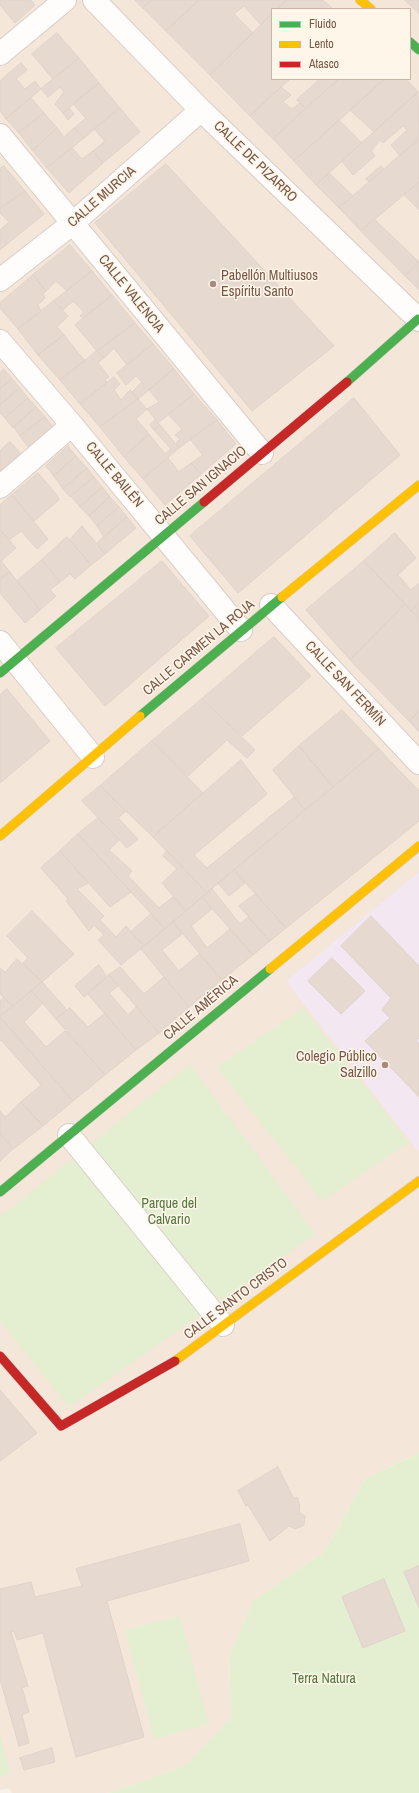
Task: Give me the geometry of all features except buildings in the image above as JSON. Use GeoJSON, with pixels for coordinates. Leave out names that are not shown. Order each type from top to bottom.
{"type":"FeatureCollection","features":[{"type":"Feature","properties":{"kind":"street"},"geometry":{"type":"LineString","coordinates":[[0,54],[65,0]]}},
{"type":"Feature","properties":{"kind":"street","name":"CALLE DE PIZARRO"},"geometry":{"type":"LineString","coordinates":[[94,0],[201,110],[418,319]]}},
{"type":"Feature","properties":{"kind":"street"},"geometry":{"type":"LineString","coordinates":[[360,0],[369,8]]}},
{"type":"Feature","properties":{"kind":"street"},"geometry":{"type":"LineString","coordinates":[[411,43],[419,50]]}},
{"type":"Feature","properties":{"kind":"street","name":"CALLE MURCIA"},"geometry":{"type":"LineString","coordinates":[[0,280],[73,223],[201,110]]}},
{"type":"Feature","properties":{"kind":"street","name":"CALLE VALENCIA"},"geometry":{"type":"LineString","coordinates":[[0,135],[262,453]]}},
{"type":"Feature","properties":{"kind":"street","name":"CALLE SAN IGNACIO"},"geometry":{"type":"LineString","coordinates":[[8,667],[359,372],[418,319]]}},
{"type":"Feature","properties":{"kind":"street","name":"CALLE BAILÉN"},"geometry":{"type":"LineString","coordinates":[[0,341],[72,424],[241,630]]}},
{"type":"Feature","properties":{"kind":"street"},"geometry":{"type":"LineString","coordinates":[[0,487],[72,424]]}},
{"type":"Feature","properties":{"kind":"street","name":"CALLE CARMEN LA ROJA"},"geometry":{"type":"LineString","coordinates":[[0,836],[241,630],[419,485]]}},
{"type":"Feature","properties":{"kind":"street","name":"CALLE SAN FERMÍN"},"geometry":{"type":"LineString","coordinates":[[271,605],[419,763]]}},
{"type":"Feature","properties":{"kind":"street"},"geometry":{"type":"LineString","coordinates":[[0,642],[8,667],[93,757]]}},
{"type":"Feature","properties":{"kind":"street","name":"CALLE AMÉRICA"},"geometry":{"type":"LineString","coordinates":[[0,1192],[419,846]]}},
{"type":"Feature","properties":{"kind":"street"},"geometry":{"type":"LineString","coordinates":[[69,1135],[223,1325]]}},
{"type":"Feature","properties":{"kind":"street","name":"CALLE SANTO CRISTO"},"geometry":{"type":"LineString","coordinates":[[0,1356],[61,1426],[171,1364],[419,1181]]}},
{"type":"Feature","properties":{"kind":"shaded area"},"geometry":{"type":"Polygon","coordinates":[[[0,0],[419,0],[419,1453],[365,1479],[325,1551],[253,1601],[229,1657],[231,1718],[185,1766],[108,1793],[12,1793],[9,1788],[0,1790],[0,0]]]}},
{"type":"Feature","properties":{"kind":"shaded area","name":"Colegio Público Salzillo"},"geometry":{"type":"Polygon","coordinates":[[[419,872],[419,1149],[417,1150],[286,981],[419,872]]]}},
{"type":"Feature","properties":{"kind":"green space"},"geometry":{"type":"Polygon","coordinates":[[[303,1008],[409,1142],[322,1201],[217,1067],[303,1008]]]}},
{"type":"Feature","properties":{"kind":"green space","name":"Parque del Calvario"},"geometry":{"type":"Polygon","coordinates":[[[190,1064],[315,1234],[69,1407],[0,1321],[0,1217],[190,1064]]]}},
{"type":"Feature","properties":{"kind":"green space","name":"Terra Natura"},"geometry":{"type":"Polygon","coordinates":[[[419,1453],[419,1793],[108,1793],[185,1766],[231,1718],[229,1657],[253,1601],[325,1551],[365,1479],[419,1453]]]}},
{"type":"Feature","properties":{"kind":"green space"},"geometry":{"type":"Polygon","coordinates":[[[180,1616],[209,1724],[154,1739],[125,1630],[180,1616]]]}},
{"type":"Feature","properties":{"kind":"green space"},"geometry":{"type":"Polygon","coordinates":[[[0,1734],[10,1773],[0,1776],[0,1734]]]}},
{"type":"Feature","properties":{"kind":"traffic: fast"},"geometry":{"type":"LineString","coordinates":[[411,43],[419,50]]}},
{"type":"Feature","properties":{"kind":"traffic: fast"},"geometry":{"type":"LineString","coordinates":[[347,382],[418,319]]}},
{"type":"Feature","properties":{"kind":"traffic: fast"},"geometry":{"type":"LineString","coordinates":[[0,673],[204,502]]}},
{"type":"Feature","properties":{"kind":"traffic: fast"},"geometry":{"type":"LineString","coordinates":[[140,716],[282,597]]}},
{"type":"Feature","properties":{"kind":"traffic: fast"},"geometry":{"type":"LineString","coordinates":[[0,1192],[270,969]]}},
{"type":"Feature","properties":{"kind":"traffic: slow"},"geometry":{"type":"LineString","coordinates":[[360,0],[370,8]]}},
{"type":"Feature","properties":{"kind":"traffic: slow"},"geometry":{"type":"LineString","coordinates":[[282,597],[419,485]]}},
{"type":"Feature","properties":{"kind":"traffic: slow"},"geometry":{"type":"LineString","coordinates":[[0,836],[140,716]]}},
{"type":"Feature","properties":{"kind":"traffic: slow"},"geometry":{"type":"LineString","coordinates":[[270,969],[419,846]]}},
{"type":"Feature","properties":{"kind":"traffic: slow"},"geometry":{"type":"LineString","coordinates":[[175,1361],[419,1181]]}},
{"type":"Feature","properties":{"kind":"traffic: jam"},"geometry":{"type":"LineString","coordinates":[[204,502],[347,382]]}},
{"type":"Feature","properties":{"kind":"traffic: jam"},"geometry":{"type":"LineString","coordinates":[[0,1356],[61,1426],[175,1361]]}},
{"type":"Feature","properties":{"kind":"place","name":"Pabellón Multiusos Espíritu Santo"},"geometry":{"type":"Point","coordinates":[213,284]}},
{"type":"Feature","properties":{"kind":"place","name":"Colegio Público Salzillo"},"geometry":{"type":"Point","coordinates":[385,1065]}}]}
